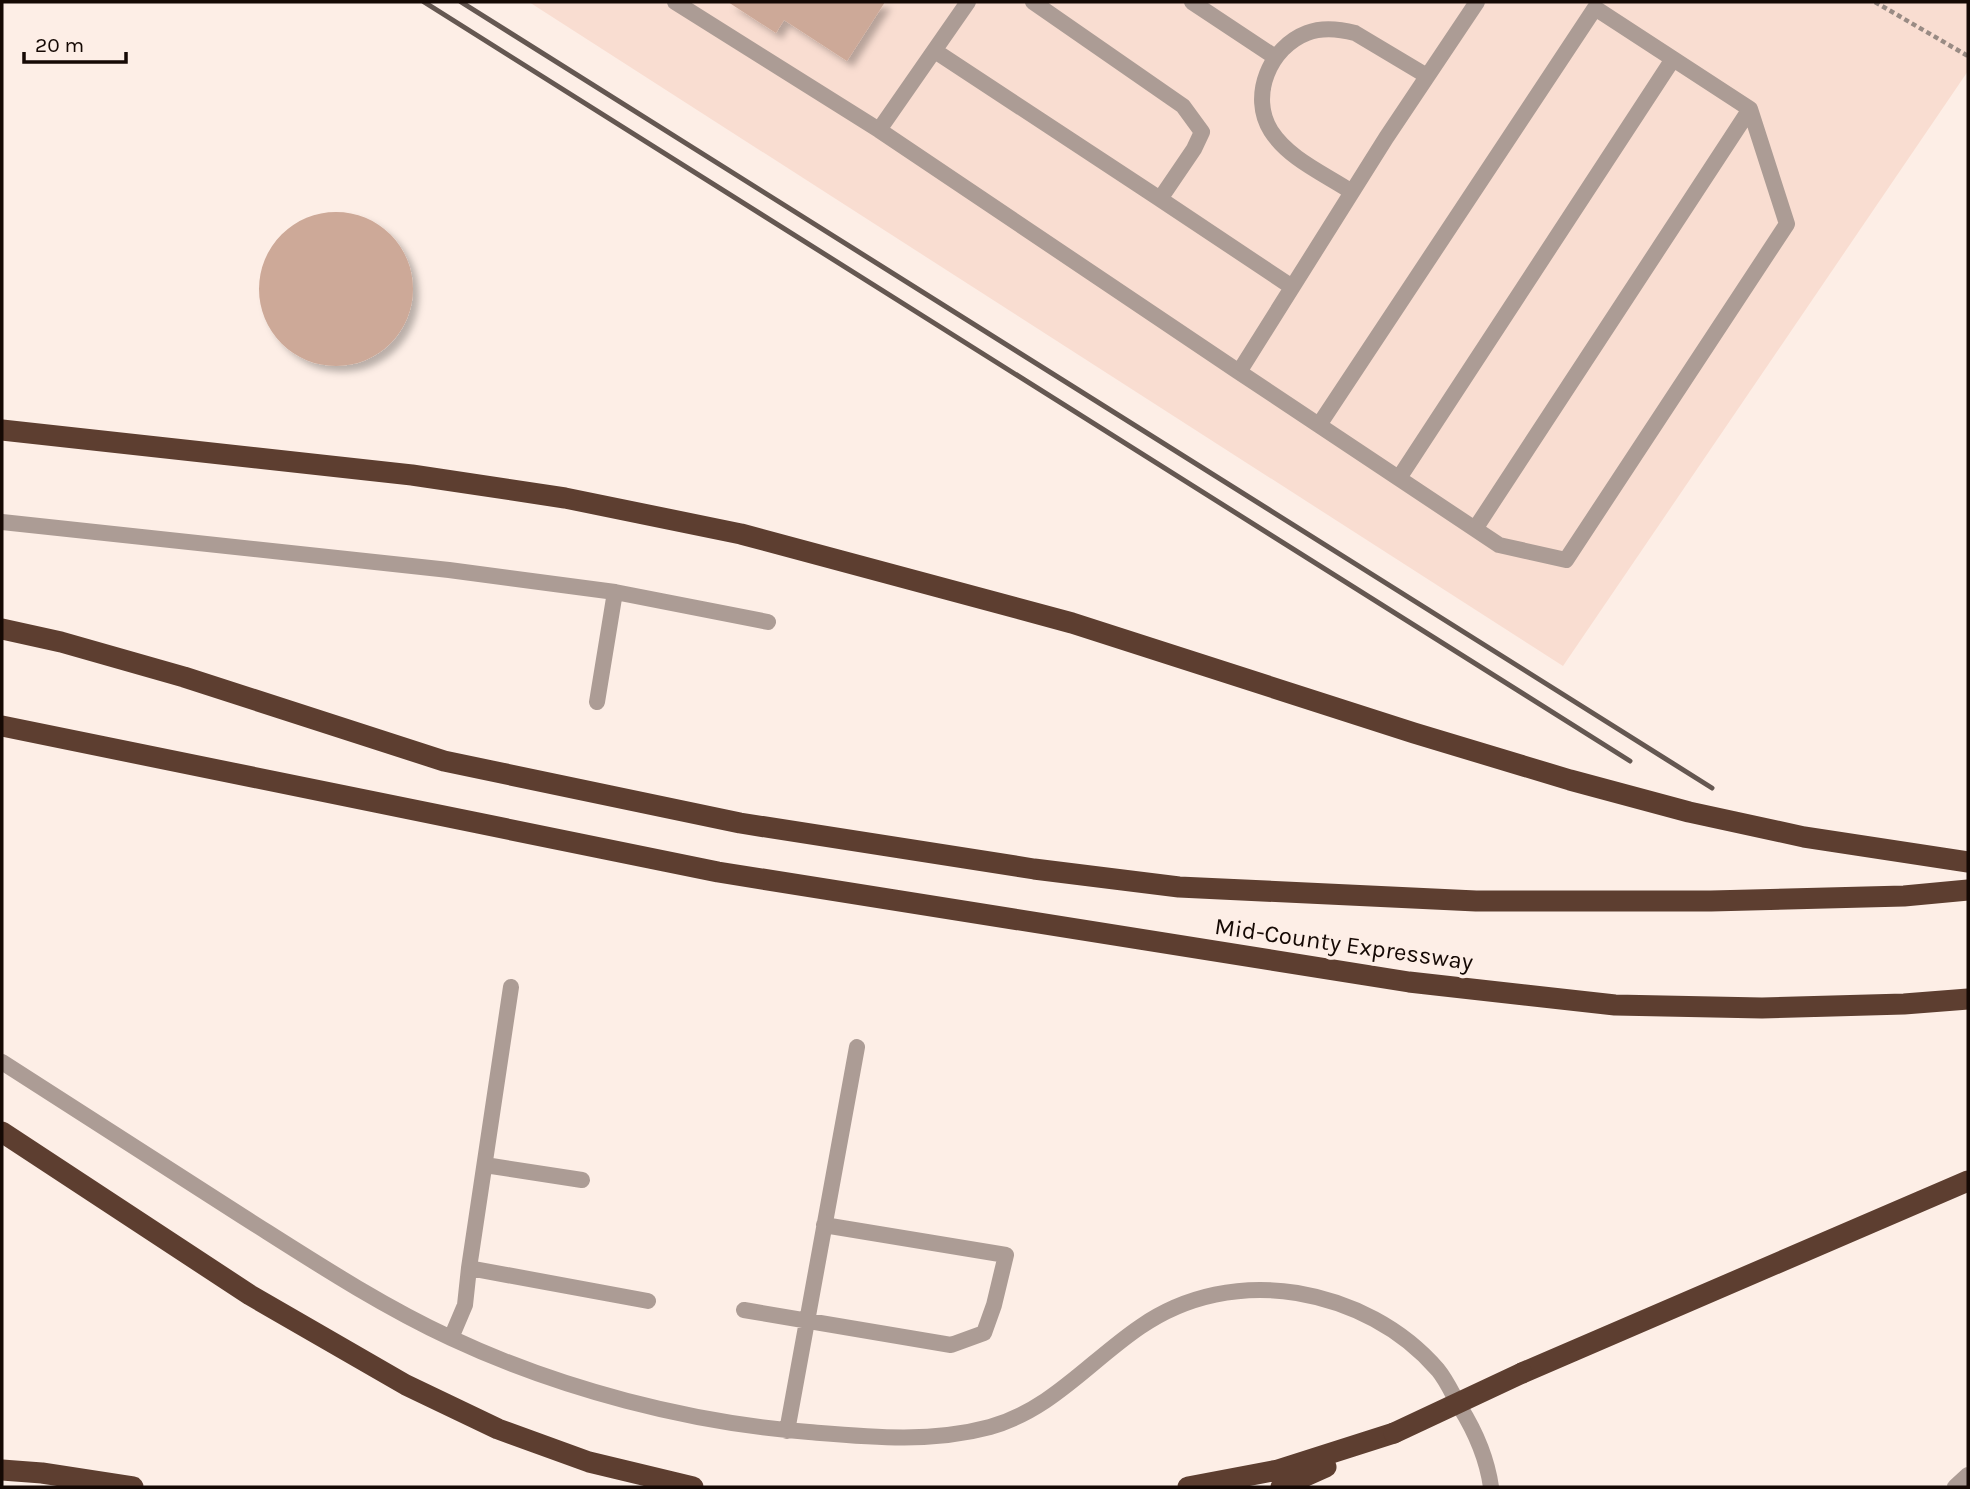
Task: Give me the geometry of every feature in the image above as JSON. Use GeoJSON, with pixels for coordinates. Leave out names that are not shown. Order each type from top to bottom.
{"type":"FeatureCollection","features":[{"type":"Feature","properties":{"kind":"highway"},"geometry":{"type":"LineString","coordinates":[[2,430],[412,475],[565,498],[741,534],[1072,623],[1414,733],[1570,780],[1689,812],[1804,837],[1968,862]]}},
{"type":"Feature","properties":{"kind":"highway","name":"Mid-County Expressway"},"geometry":{"type":"LineString","coordinates":[[2,629],[61,642],[172,674],[444,761],[740,823],[1034,869],[1179,887],[1476,901],[1711,901],[1904,896],[1968,890]]}},
{"type":"Feature","properties":{"kind":"highway","name":"Mid-County Expressway"},"geometry":{"type":"LineString","coordinates":[[2,726],[718,872],[1409,982],[1601,1003],[1762,1008],[1905,1004],[1968,999]]}},
{"type":"Feature","properties":{"kind":"highway"},"geometry":{"type":"LineString","coordinates":[[2,1132],[250,1295],[406,1385],[498,1429],[563,1453],[589,1462],[693,1487]]}},
{"type":"Feature","properties":{"kind":"highway"},"geometry":{"type":"LineString","coordinates":[[1281,1487],[1522,1373],[1968,1181]]}},
{"type":"Feature","properties":{"kind":"highway"},"geometry":{"type":"LineString","coordinates":[[1188,1487],[1278,1470],[1394,1433]]}},
{"type":"Feature","properties":{"kind":"highway"},"geometry":{"type":"LineString","coordinates":[[2,1470],[42,1473],[133,1487]]}},
{"type":"Feature","properties":{"kind":"lane"},"geometry":{"type":"LineString","coordinates":[[675,2],[879,130],[1239,372],[1499,545],[1566,560],[1787,224],[1750,109],[1595,8],[1319,425]]}},
{"type":"Feature","properties":{"kind":"lane"},"geometry":{"type":"LineString","coordinates":[[879,130],[968,2]]}},
{"type":"Feature","properties":{"kind":"lane"},"geometry":{"type":"LineString","coordinates":[[1033,2],[1184,106],[1202,132],[1194,149],[1160,199]]}},
{"type":"Feature","properties":{"kind":"lane"},"geometry":{"type":"LineString","coordinates":[[1192,2],[1275,57]]}},
{"type":"Feature","properties":{"kind":"lane"},"geometry":{"type":"LineString","coordinates":[[1239,372],[1352,192],[1477,2]]}},
{"type":"Feature","properties":{"kind":"lane"},"geometry":{"type":"LineString","coordinates":[[1352,192],[1285,148],[1270,129],[1262,93],[1265,78],[1275,57],[1285,46],[1305,33],[1319,29],[1343,29],[1355,33],[1427,76]]}},
{"type":"Feature","properties":{"kind":"lane"},"geometry":{"type":"LineString","coordinates":[[934,51],[1292,287]]}},
{"type":"Feature","properties":{"kind":"lane"},"geometry":{"type":"LineString","coordinates":[[1399,478],[1673,59]]}},
{"type":"Feature","properties":{"kind":"lane"},"geometry":{"type":"LineString","coordinates":[[1475,529],[1750,109]]}},
{"type":"Feature","properties":{"kind":"lane"},"geometry":{"type":"LineString","coordinates":[[2,522],[449,570],[615,593],[768,622]]}},
{"type":"Feature","properties":{"kind":"lane"},"geometry":{"type":"LineString","coordinates":[[597,702],[615,593]]}},
{"type":"Feature","properties":{"kind":"lane"},"geometry":{"type":"LineString","coordinates":[[451,1338],[465,1305],[511,987]]}},
{"type":"Feature","properties":{"kind":"lane"},"geometry":{"type":"LineString","coordinates":[[787,1430],[857,1048]]}},
{"type":"Feature","properties":{"kind":"lane"},"geometry":{"type":"LineString","coordinates":[[2,1062],[298,1251],[387,1304],[451,1338],[538,1373],[629,1401],[711,1419],[787,1430],[894,1439],[951,1434],[990,1427],[1017,1417],[1051,1398],[1140,1327],[1163,1314],[1226,1291],[1293,1292],[1356,1309],[1388,1327],[1412,1345],[1440,1373],[1473,1429],[1491,1487]]}},
{"type":"Feature","properties":{"kind":"lane"},"geometry":{"type":"LineString","coordinates":[[485,1165],[582,1180]]}},
{"type":"Feature","properties":{"kind":"lane"},"geometry":{"type":"LineString","coordinates":[[744,1310],[951,1345],[984,1333],[1006,1255],[824,1225]]}},
{"type":"Feature","properties":{"kind":"lane"},"geometry":{"type":"LineString","coordinates":[[469,1268],[648,1301]]}},
{"type":"Feature","properties":{"kind":"lane"},"geometry":{"type":"LineString","coordinates":[[1955,1487],[1968,1475]]}},
{"type":"Feature","properties":{"kind":"path"},"geometry":{"type":"LineString","coordinates":[[1875,2],[1968,56]]}},
{"type":"Feature","properties":{"kind":"shaded area"},"geometry":{"type":"Polygon","coordinates":[[[529,2],[1968,2],[1968,71],[1563,666],[529,2]]]}},
{"type":"Feature","properties":{"kind":"building"},"geometry":{"type":"Polygon","coordinates":[[[728,2],[885,2],[847,61],[784,20],[776,33],[728,2]]]}},
{"type":"Feature","properties":{"kind":"building"},"geometry":{"type":"Polygon","coordinates":[[[336,212],[366,218],[391,234],[407,259],[413,289],[407,319],[391,344],[366,360],[336,366],[306,360],[281,344],[265,319],[259,289],[265,259],[281,234],[306,218],[336,212]]]}},
{"type":"Feature","properties":{"kind":"railway"},"geometry":{"type":"LineString","coordinates":[[424,2],[1630,761]]}},
{"type":"Feature","properties":{"kind":"railway"},"geometry":{"type":"LineString","coordinates":[[461,2],[1712,788]]}}]}
